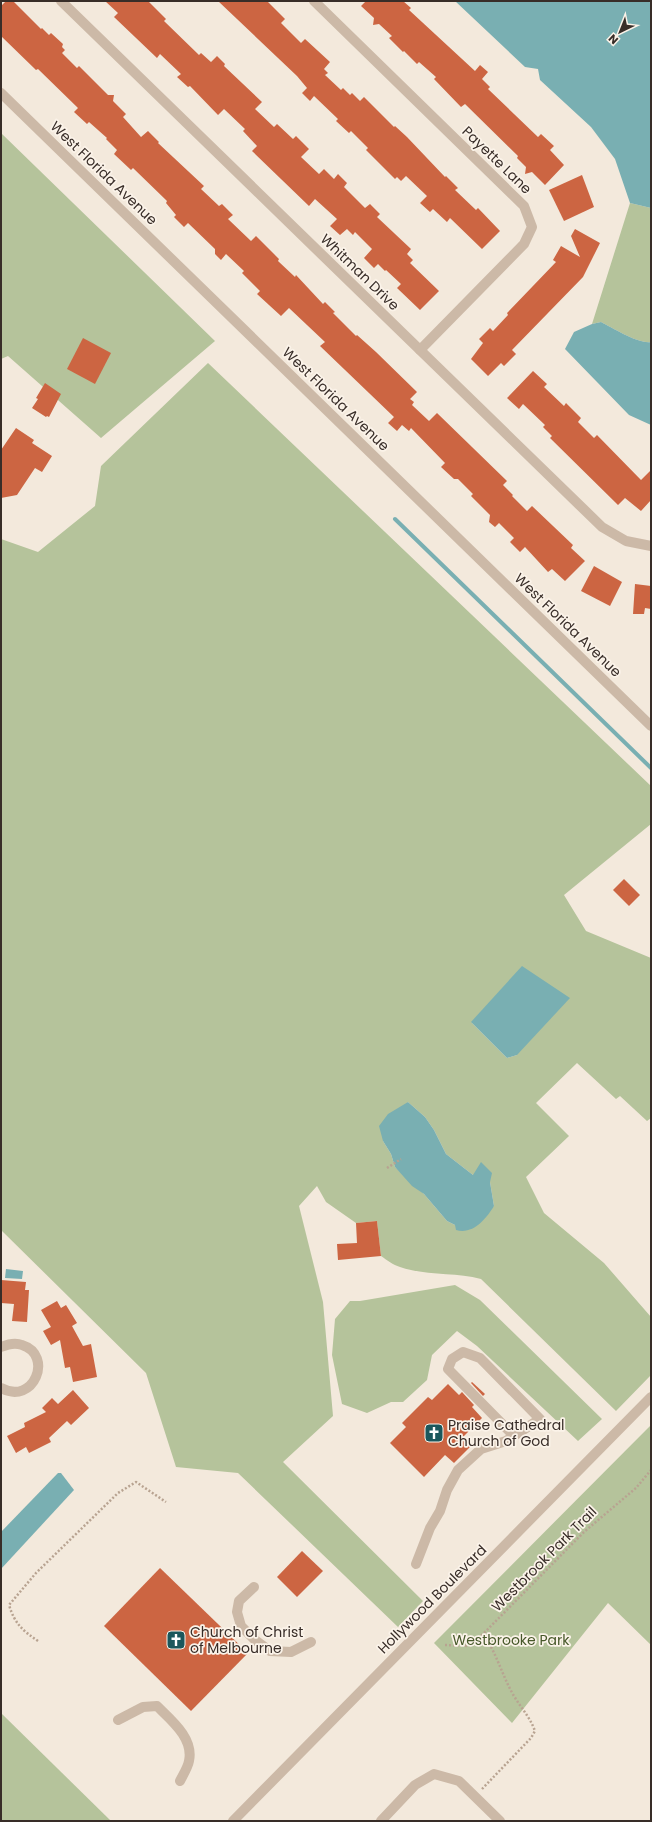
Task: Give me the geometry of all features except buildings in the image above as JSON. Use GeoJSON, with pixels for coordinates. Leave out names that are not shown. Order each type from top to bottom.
{"type":"FeatureCollection","features":[{"type":"Feature","properties":{"kind":"street","name":"Whitman Drive"},"geometry":{"type":"LineString","coordinates":[[61,1],[602,526],[626,541],[651,546]]}},
{"type":"Feature","properties":{"kind":"street","name":"Payette Lane"},"geometry":{"type":"LineString","coordinates":[[314,1],[524,206],[532,227],[524,244],[420,350]]}},
{"type":"Feature","properties":{"kind":"street","name":"West Florida Avenue"},"geometry":{"type":"LineString","coordinates":[[1,93],[651,726]]}},
{"type":"Feature","properties":{"kind":"street"},"geometry":{"type":"LineString","coordinates":[[1,1348],[14,1344],[26,1346],[36,1356],[38,1369],[34,1382],[24,1390],[10,1391],[1,1388]]}},
{"type":"Feature","properties":{"kind":"street"},"geometry":{"type":"LineString","coordinates":[[416,1564],[430,1528],[440,1511],[447,1490],[458,1470],[481,1449],[506,1441],[514,1436],[540,1419],[480,1358],[463,1352],[452,1359],[448,1369],[514,1436]]}},
{"type":"Feature","properties":{"kind":"street","name":"Hollywood Boulevard"},"geometry":{"type":"LineString","coordinates":[[233,1821],[651,1397]]}},
{"type":"Feature","properties":{"kind":"street"},"geometry":{"type":"LineString","coordinates":[[254,1587],[239,1601],[237,1612],[241,1626],[255,1640],[270,1651],[291,1652],[311,1642]]}},
{"type":"Feature","properties":{"kind":"street"},"geometry":{"type":"LineString","coordinates":[[118,1720],[143,1707],[157,1706],[180,1729],[188,1745],[189,1761],[180,1781]]}},
{"type":"Feature","properties":{"kind":"street"},"geometry":{"type":"LineString","coordinates":[[380,1821],[416,1785],[434,1774],[459,1781],[500,1821]]}},
{"type":"Feature","properties":{"kind":"path"},"geometry":{"type":"LineString","coordinates":[[387,1168],[401,1159]]}},
{"type":"Feature","properties":{"kind":"path","name":"Westbrook Park Trail"},"geometry":{"type":"LineString","coordinates":[[445,1645],[468,1646],[483,1634],[584,1532],[603,1514],[636,1488],[651,1470]]}},
{"type":"Feature","properties":{"kind":"path"},"geometry":{"type":"LineString","coordinates":[[38,1641],[13,1619],[8,1605],[36,1573],[118,1493],[136,1482],[166,1502]]}},
{"type":"Feature","properties":{"kind":"path"},"geometry":{"type":"LineString","coordinates":[[481,1790],[531,1738],[535,1731],[525,1710],[514,1697],[490,1644],[483,1634]]}},
{"type":"Feature","properties":{"kind":"green space"},"geometry":{"type":"Polygon","coordinates":[[[1,133],[215,341],[101,438],[8,356],[1,359],[1,133]]]}},
{"type":"Feature","properties":{"kind":"green space"},"geometry":{"type":"Polygon","coordinates":[[[630,203],[651,208],[651,342],[639,341],[601,322],[592,324],[630,203]]]}},
{"type":"Feature","properties":{"kind":"green space"},"geometry":{"type":"Polygon","coordinates":[[[208,363],[651,786],[651,824],[564,895],[586,931],[651,958],[651,1118],[647,1121],[620,1096],[616,1099],[577,1063],[536,1103],[569,1136],[526,1177],[544,1213],[604,1263],[651,1317],[651,1375],[616,1411],[481,1279],[461,1275],[420,1272],[392,1264],[381,1256],[377,1221],[356,1223],[326,1202],[317,1186],[299,1206],[323,1302],[333,1416],[283,1462],[423,1601],[398,1627],[238,1473],[176,1467],[146,1373],[1,1230],[1,539],[38,552],[95,506],[101,466],[208,363]],[[471,1022],[507,1058],[517,1055],[471,1022]],[[408,1102],[383,1141],[391,1154],[395,1167],[424,1194],[447,1221],[455,1225],[494,1206],[490,1182],[473,1175],[446,1154],[434,1130],[425,1117],[408,1102]]]}},
{"type":"Feature","properties":{"kind":"green space"},"geometry":{"type":"Polygon","coordinates":[[[455,1285],[480,1300],[602,1419],[578,1441],[477,1346],[457,1331],[432,1355],[427,1380],[403,1402],[391,1402],[367,1413],[342,1404],[332,1355],[335,1319],[350,1301],[360,1301],[455,1285]]]}},
{"type":"Feature","properties":{"kind":"green space","name":"Westbrooke Park"},"geometry":{"type":"Polygon","coordinates":[[[651,1425],[651,1645],[608,1603],[512,1723],[434,1643],[651,1425]]]}},
{"type":"Feature","properties":{"kind":"green space"},"geometry":{"type":"Polygon","coordinates":[[[1,1713],[111,1821],[1,1821],[1,1713]]]}},
{"type":"Feature","properties":{"kind":"water"},"geometry":{"type":"Polygon","coordinates":[[[455,1],[648,1],[651,3],[651,208],[630,203],[615,159],[591,127],[540,80],[538,69],[525,67],[455,1]]]}},
{"type":"Feature","properties":{"kind":"water"},"geometry":{"type":"Polygon","coordinates":[[[601,322],[639,341],[651,342],[651,425],[629,415],[565,349],[574,332],[592,324],[601,322]]]}},
{"type":"Feature","properties":{"kind":"water"},"geometry":{"type":"Polygon","coordinates":[[[522,966],[570,998],[517,1055],[507,1058],[471,1022],[522,966]]]}},
{"type":"Feature","properties":{"kind":"water"},"geometry":{"type":"Polygon","coordinates":[[[408,1102],[425,1117],[434,1130],[446,1154],[473,1175],[481,1162],[492,1173],[490,1182],[494,1206],[483,1221],[473,1228],[462,1231],[456,1230],[455,1225],[447,1221],[424,1194],[412,1186],[395,1167],[391,1154],[383,1141],[379,1126],[388,1114],[408,1102]]]}},
{"type":"Feature","properties":{"kind":"water"},"geometry":{"type":"Polygon","coordinates":[[[6,1269],[23,1271],[22,1279],[5,1278],[6,1269]]]}},
{"type":"Feature","properties":{"kind":"water"},"geometry":{"type":"Polygon","coordinates":[[[58,1473],[61,1473],[74,1490],[1,1569],[1,1532],[58,1473]]]}},
{"type":"Feature","properties":{"kind":"waterway"},"geometry":{"type":"LineString","coordinates":[[395,519],[651,768]]}},
{"type":"Feature","properties":{"kind":"place","name":"Praise Cathedral Church of God"},"geometry":{"type":"Point","coordinates":[434,1433]}},
{"type":"Feature","properties":{"kind":"place","name":"Church of Christ of Melbourne"},"geometry":{"type":"Point","coordinates":[176,1640]}}]}
